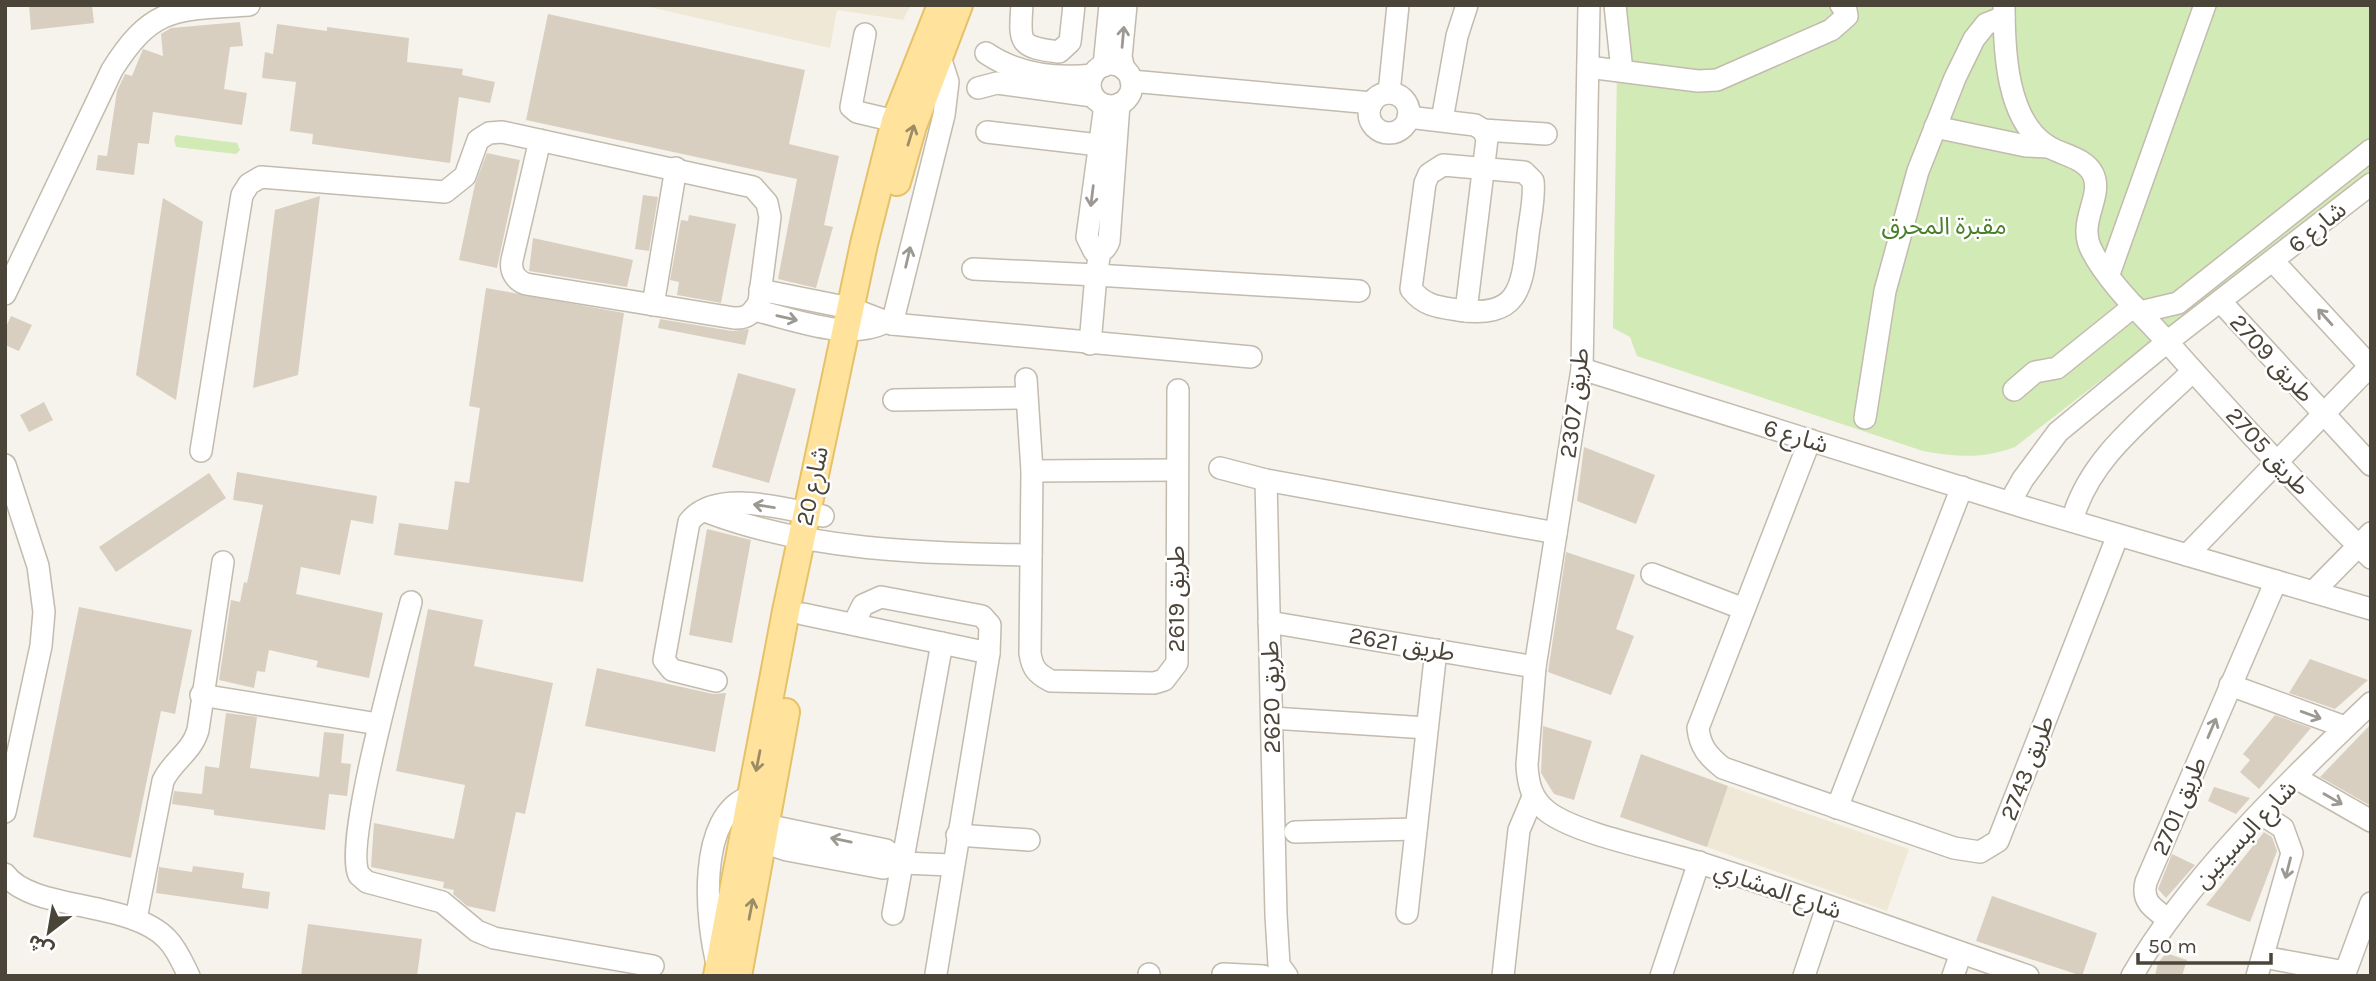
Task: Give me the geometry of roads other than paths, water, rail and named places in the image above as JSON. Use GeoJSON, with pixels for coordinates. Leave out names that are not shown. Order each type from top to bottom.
{"type":"FeatureCollection","features":[{"type":"Feature","properties":{"kind":"main road","name":"شارع 20"},"geometry":{"type":"LineString","coordinates":[[866,321],[895,121],[940,5]]}},
{"type":"Feature","properties":{"kind":"main road","name":"شارع 20"},"geometry":{"type":"LineString","coordinates":[[724,973],[758,833],[812,527],[866,321],[878,247],[906,150],[959,5]]}},
{"type":"Feature","properties":{"kind":"main road","name":"شارع 20"},"geometry":{"type":"LineString","coordinates":[[758,833],[752,796],[795,613]]}},
{"type":"Feature","properties":{"kind":"street"},"geometry":{"type":"LineString","coordinates":[[5,294],[112,70],[135,37],[153,21],[173,12],[249,5]]}},
{"type":"Feature","properties":{"kind":"street"},"geometry":{"type":"LineString","coordinates":[[1021,5],[1019,34],[1023,43],[1034,49],[1059,52],[1070,42],[1074,5]]}},
{"type":"Feature","properties":{"kind":"street"},"geometry":{"type":"LineString","coordinates":[[1110,5],[1112,86],[1109,241],[1106,248],[1094,251],[1087,237],[1099,145],[1112,86],[1121,57],[1126,5]]}},
{"type":"Feature","properties":{"kind":"street"},"geometry":{"type":"LineString","coordinates":[[978,88],[997,83],[1112,86],[1377,104],[1402,98],[1408,117],[1401,128],[1388,133],[1376,128],[1377,104],[1398,5]]}},
{"type":"Feature","properties":{"kind":"street"},"geometry":{"type":"LineString","coordinates":[[1442,120],[1457,36],[1467,5]]}},
{"type":"Feature","properties":{"kind":"street","name":"طريق 2307"},"geometry":{"type":"LineString","coordinates":[[1534,797],[1528,780],[1527,765],[1535,667],[1582,369],[1589,5]]}},
{"type":"Feature","properties":{"kind":"street"},"geometry":{"type":"LineString","coordinates":[[1615,5],[1622,71]]}},
{"type":"Feature","properties":{"kind":"street"},"geometry":{"type":"LineString","coordinates":[[1588,67],[1698,81],[1726,78],[1831,30],[1847,16],[1841,5]]}},
{"type":"Feature","properties":{"kind":"street"},"geometry":{"type":"LineString","coordinates":[[2109,274],[2205,5]]}},
{"type":"Feature","properties":{"kind":"street"},"geometry":{"type":"LineString","coordinates":[[1866,418],[1894,251],[1935,127],[1974,38],[1986,24],[2004,11]]}},
{"type":"Feature","properties":{"kind":"street"},"geometry":{"type":"LineString","coordinates":[[2004,11],[2008,60],[2018,107],[2027,126],[2049,147]]}},
{"type":"Feature","properties":{"kind":"street"},"geometry":{"type":"LineString","coordinates":[[865,34],[851,107],[857,112],[895,121]]}},
{"type":"Feature","properties":{"kind":"street"},"geometry":{"type":"LineString","coordinates":[[986,53],[1003,64],[1033,73],[1112,86]]}},
{"type":"Feature","properties":{"kind":"street"},"geometry":{"type":"LineString","coordinates":[[1408,117],[1475,125],[1483,130],[1546,134]]}},
{"type":"Feature","properties":{"kind":"street"},"geometry":{"type":"LineString","coordinates":[[1935,127],[2026,146],[2049,147]]}},
{"type":"Feature","properties":{"kind":"street"},"geometry":{"type":"LineString","coordinates":[[1466,312],[1485,168],[1487,139],[1483,130]]}},
{"type":"Feature","properties":{"kind":"street"},"geometry":{"type":"LineString","coordinates":[[201,451],[241,201],[249,184],[261,177],[445,192],[465,176],[474,145],[483,136],[502,131],[747,185],[764,197],[769,217],[757,300],[745,317],[734,318],[526,284],[514,274],[512,260],[540,140]]}},
{"type":"Feature","properties":{"kind":"street"},"geometry":{"type":"LineString","coordinates":[[987,132],[1099,145]]}},
{"type":"Feature","properties":{"kind":"street","name":"طريق 2705"},"geometry":{"type":"LineString","coordinates":[[2049,147],[2079,161],[2091,171],[2096,185],[2086,219],[2086,234],[2093,254],[2137,309],[2193,371],[2277,460],[2367,546]]}},
{"type":"Feature","properties":{"kind":"street"},"geometry":{"type":"LineString","coordinates":[[2014,390],[2035,372],[2057,368],[2137,309],[2178,303],[2371,150]]}},
{"type":"Feature","properties":{"kind":"street"},"geometry":{"type":"LineString","coordinates":[[1443,165],[1485,168],[1524,172],[1533,181],[1523,278],[1508,302],[1485,314],[1431,306],[1419,300],[1411,289],[1425,183],[1429,174],[1443,165]]}},
{"type":"Feature","properties":{"kind":"street"},"geometry":{"type":"LineString","coordinates":[[653,305],[676,168]]}},
{"type":"Feature","properties":{"kind":"street","name":"شارع 6"},"geometry":{"type":"LineString","coordinates":[[2019,505],[2039,458],[2058,432],[2167,342],[2371,184]]}},
{"type":"Feature","properties":{"kind":"street"},"geometry":{"type":"LineString","coordinates":[[1090,344],[1100,251]]}},
{"type":"Feature","properties":{"kind":"street","name":"طريق 2709"},"geometry":{"type":"LineString","coordinates":[[2187,555],[2370,366],[2274,261]]}},
{"type":"Feature","properties":{"kind":"street"},"geometry":{"type":"LineString","coordinates":[[973,269],[1359,291]]}},
{"type":"Feature","properties":{"kind":"street"},"geometry":{"type":"LineString","coordinates":[[757,300],[866,321],[1251,357]]}},
{"type":"Feature","properties":{"kind":"street","name":"طريق 2709"},"geometry":{"type":"LineString","coordinates":[[2221,302],[2371,465]]}},
{"type":"Feature","properties":{"kind":"street","name":"شارع 6"},"geometry":{"type":"LineString","coordinates":[[1582,369],[1962,488],[2371,609]]}},
{"type":"Feature","properties":{"kind":"street"},"geometry":{"type":"LineString","coordinates":[[2072,521],[2081,492],[2096,468],[2193,371]]}},
{"type":"Feature","properties":{"kind":"street","name":"طريق 2619"},"geometry":{"type":"LineString","coordinates":[[894,400],[1026,388],[1032,471],[1032,665],[1039,675],[1051,681],[1154,683],[1164,680],[1177,663],[1178,390]]}},
{"type":"Feature","properties":{"kind":"street","name":"طريق 2743"},"geometry":{"type":"LineString","coordinates":[[1810,440],[1698,728],[1699,741],[1705,752],[1723,768],[1968,852],[1980,852],[1998,841],[2118,535]]}},
{"type":"Feature","properties":{"kind":"street"},"geometry":{"type":"LineString","coordinates":[[5,465],[38,565],[44,612],[41,646],[5,812]]}},
{"type":"Feature","properties":{"kind":"street"},"geometry":{"type":"LineString","coordinates":[[1220,468],[1266,480],[1556,533]]}},
{"type":"Feature","properties":{"kind":"street"},"geometry":{"type":"LineString","coordinates":[[1032,471],[1176,470]]}},
{"type":"Feature","properties":{"kind":"street","name":"طريق 2620"},"geometry":{"type":"LineString","coordinates":[[1266,480],[1276,915],[1279,965],[1287,976]]}},
{"type":"Feature","properties":{"kind":"street"},"geometry":{"type":"LineString","coordinates":[[1837,807],[1962,488]]}},
{"type":"Feature","properties":{"kind":"street"},"geometry":{"type":"LineString","coordinates":[[716,681],[673,670],[666,665],[663,654],[687,527],[692,517],[705,511],[739,502],[812,527],[924,553],[1031,555]]}},
{"type":"Feature","properties":{"kind":"street"},"geometry":{"type":"LineString","coordinates":[[2313,592],[2367,546]]}},
{"type":"Feature","properties":{"kind":"street"},"geometry":{"type":"LineString","coordinates":[[136,919],[163,781],[195,739],[223,562]]}},
{"type":"Feature","properties":{"kind":"street"},"geometry":{"type":"LineString","coordinates":[[1652,574],[1744,609]]}},
{"type":"Feature","properties":{"kind":"street","name":"طريق 2701"},"geometry":{"type":"LineString","coordinates":[[2168,919],[2149,905],[2145,888],[2276,581]]}},
{"type":"Feature","properties":{"kind":"street"},"geometry":{"type":"LineString","coordinates":[[854,623],[863,605],[881,597],[982,616],[990,625],[989,653],[951,865],[936,974]]}},
{"type":"Feature","properties":{"kind":"street"},"geometry":{"type":"LineString","coordinates":[[411,603],[378,724],[355,842],[356,870],[362,879],[442,902],[477,931],[494,938],[653,966]]}},
{"type":"Feature","properties":{"kind":"street"},"geometry":{"type":"LineString","coordinates":[[795,613],[854,623],[989,653]]}},
{"type":"Feature","properties":{"kind":"street","name":"طريق 2621"},"geometry":{"type":"LineString","coordinates":[[1269,622],[1535,667]]}},
{"type":"Feature","properties":{"kind":"street"},"geometry":{"type":"LineString","coordinates":[[893,915],[942,643]]}},
{"type":"Feature","properties":{"kind":"street"},"geometry":{"type":"LineString","coordinates":[[1407,913],[1436,650]]}},
{"type":"Feature","properties":{"kind":"street"},"geometry":{"type":"LineString","coordinates":[[2230,685],[2345,727]]}},
{"type":"Feature","properties":{"kind":"street"},"geometry":{"type":"LineString","coordinates":[[201,695],[378,724]]}},
{"type":"Feature","properties":{"kind":"street","name":"شارع البسيتين"},"geometry":{"type":"LineString","coordinates":[[2132,976],[2168,919],[2261,814],[2371,703]]}},
{"type":"Feature","properties":{"kind":"street"},"geometry":{"type":"LineString","coordinates":[[1272,718],[1427,728]]}},
{"type":"Feature","properties":{"kind":"street"},"geometry":{"type":"LineString","coordinates":[[2296,778],[2371,821]]}},
{"type":"Feature","properties":{"kind":"street"},"geometry":{"type":"LineString","coordinates":[[724,973],[707,918],[711,865],[721,821],[734,804],[752,796]]}},
{"type":"Feature","properties":{"kind":"street"},"geometry":{"type":"LineString","coordinates":[[1503,976],[1519,830],[1534,797]]}},
{"type":"Feature","properties":{"kind":"street","name":"شارع المشاري"},"geometry":{"type":"LineString","coordinates":[[1534,797],[1549,813],[1589,830],[1699,862],[2028,976]]}},
{"type":"Feature","properties":{"kind":"street"},"geometry":{"type":"LineString","coordinates":[[2261,814],[2283,828],[2292,853],[2260,966],[2345,974],[2371,903]]}},
{"type":"Feature","properties":{"kind":"street"},"geometry":{"type":"LineString","coordinates":[[1295,832],[1416,829]]}},
{"type":"Feature","properties":{"kind":"street"},"geometry":{"type":"LineString","coordinates":[[758,833],[787,850],[883,868],[903,863],[951,865]]}},
{"type":"Feature","properties":{"kind":"street"},"geometry":{"type":"LineString","coordinates":[[957,835],[1030,840]]}},
{"type":"Feature","properties":{"kind":"street"},"geometry":{"type":"LineString","coordinates":[[1661,976],[1699,862]]}},
{"type":"Feature","properties":{"kind":"street"},"geometry":{"type":"LineString","coordinates":[[5,874],[25,890],[136,919],[166,938],[189,976]]}},
{"type":"Feature","properties":{"kind":"street"},"geometry":{"type":"LineString","coordinates":[[1804,976],[1828,907]]}},
{"type":"Feature","properties":{"kind":"street"},"geometry":{"type":"LineString","coordinates":[[1953,976],[1961,953]]}},
{"type":"Feature","properties":{"kind":"street"},"geometry":{"type":"LineString","coordinates":[[1223,974],[1263,976]]}},
{"type":"Feature","properties":{"kind":"park label","name":"مقبرة المحرق"},"geometry":{"type":"Point","coordinates":[1944,226]}}]}
